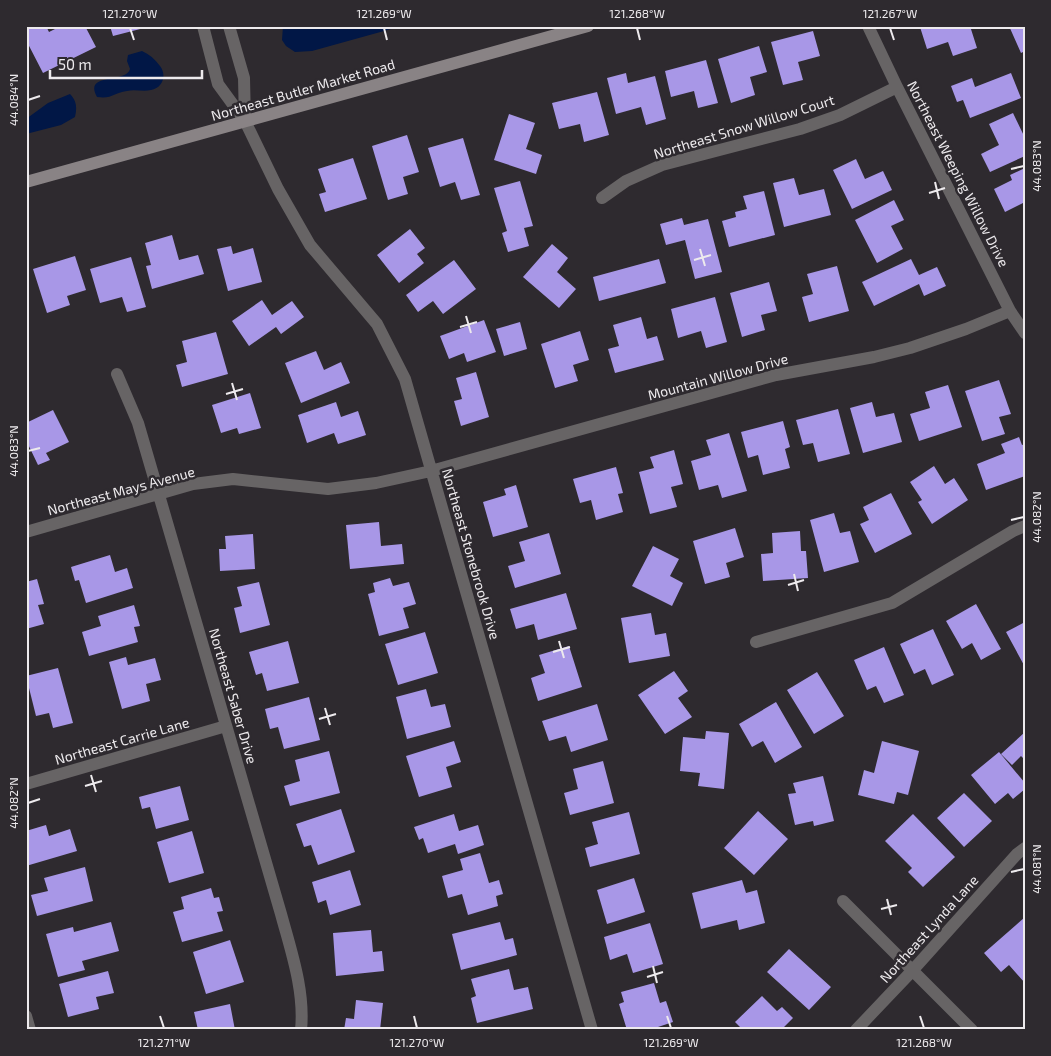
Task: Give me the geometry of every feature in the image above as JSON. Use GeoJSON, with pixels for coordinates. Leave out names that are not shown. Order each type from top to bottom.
{"type":"FeatureCollection","features":[{"type":"Feature","properties":{"kind":"main road","name":"Northeast Butler Market Road"},"geometry":{"type":"LineString","coordinates":[[26,182],[588,26]]}},
{"type":"Feature","properties":{"kind":"street","name":"Northeast Stonebrook Drive"},"geometry":{"type":"LineString","coordinates":[[202,26],[218,84],[245,121],[278,189],[310,246],[377,324],[405,379],[592,1030]]}},
{"type":"Feature","properties":{"kind":"street","name":"Northeast Stonebrook Drive"},"geometry":{"type":"LineString","coordinates":[[230,26],[244,78],[245,121]]}},
{"type":"Feature","properties":{"kind":"street","name":"Northeast Weeping Willow Drive"},"geometry":{"type":"LineString","coordinates":[[868,26],[1010,311],[1025,333]]}},
{"type":"Feature","properties":{"kind":"street","name":"Northeast Snow Willow Court"},"geometry":{"type":"LineString","coordinates":[[602,198],[626,181],[662,165],[800,129],[840,115],[897,87]]}},
{"type":"Feature","properties":{"kind":"street","name":"Mountain Willow Drive"},"geometry":{"type":"LineString","coordinates":[[431,471],[776,375],[874,357],[910,348],[966,329],[1010,311]]}},
{"type":"Feature","properties":{"kind":"street","name":"Northeast Saber Drive"},"geometry":{"type":"LineString","coordinates":[[117,374],[138,423],[295,965],[302,1014],[301,1030]]}},
{"type":"Feature","properties":{"kind":"street","name":"Northeast Mays Avenue"},"geometry":{"type":"LineString","coordinates":[[26,532],[193,484],[233,479],[328,489],[376,483],[431,471]]}},
{"type":"Feature","properties":{"kind":"street"},"geometry":{"type":"LineString","coordinates":[[756,642],[892,602],[1012,531],[1025,526]]}},
{"type":"Feature","properties":{"kind":"street","name":"Northeast Carrie Lane"},"geometry":{"type":"LineString","coordinates":[[26,784],[226,726]]}},
{"type":"Feature","properties":{"kind":"street","name":"Northeast Lynda Lane"},"geometry":{"type":"LineString","coordinates":[[856,1030],[912,972],[1017,854],[1025,848]]}},
{"type":"Feature","properties":{"kind":"street"},"geometry":{"type":"LineString","coordinates":[[843,901],[972,1030]]}},
{"type":"Feature","properties":{"kind":"street"},"geometry":{"type":"LineString","coordinates":[[26,1016],[30,1030]]}},
{"type":"Feature","properties":{"kind":"water"},"geometry":{"type":"Polygon","coordinates":[[[283,26],[402,26],[312,51],[295,52],[286,46],[282,40],[283,26]]]}},
{"type":"Feature","properties":{"kind":"water"},"geometry":{"type":"Polygon","coordinates":[[[142,51],[158,63],[163,73],[161,84],[155,89],[148,91],[130,90],[110,97],[97,97],[94,89],[96,84],[127,73],[130,69],[127,61],[128,55],[142,51]]]}},
{"type":"Feature","properties":{"kind":"water"},"geometry":{"type":"Polygon","coordinates":[[[70,94],[76,105],[75,117],[61,125],[26,134],[26,119],[48,103],[70,94]]]}},
{"type":"Feature","properties":{"kind":"building"},"geometry":{"type":"Polygon","coordinates":[[[26,26],[46,26],[49,32],[61,26],[85,26],[96,47],[43,73],[26,40],[26,26]]]}},
{"type":"Feature","properties":{"kind":"building"},"geometry":{"type":"Polygon","coordinates":[[[110,26],[148,26],[148,27],[113,36],[110,26]]]}},
{"type":"Feature","properties":{"kind":"building"},"geometry":{"type":"Polygon","coordinates":[[[970,26],[977,48],[953,56],[948,42],[927,49],[920,27],[970,26]]]}},
{"type":"Feature","properties":{"kind":"building"},"geometry":{"type":"Polygon","coordinates":[[[1009,26],[1025,26],[1025,51],[1021,53],[1009,26]]]}},
{"type":"Feature","properties":{"kind":"building"},"geometry":{"type":"Polygon","coordinates":[[[813,31],[820,56],[798,62],[803,80],[783,85],[771,42],[813,31]]]}},
{"type":"Feature","properties":{"kind":"building"},"geometry":{"type":"Polygon","coordinates":[[[759,46],[767,72],[750,77],[755,95],[731,103],[718,59],[759,46]]]}},
{"type":"Feature","properties":{"kind":"building"},"geometry":{"type":"Polygon","coordinates":[[[706,60],[718,103],[698,108],[694,91],[671,97],[665,71],[706,60]]]}},
{"type":"Feature","properties":{"kind":"building"},"geometry":{"type":"Polygon","coordinates":[[[626,73],[628,83],[655,76],[666,119],[646,125],[641,107],[616,114],[607,78],[626,73]]]}},
{"type":"Feature","properties":{"kind":"building"},"geometry":{"type":"Polygon","coordinates":[[[1011,73],[1021,98],[970,118],[963,100],[957,102],[951,86],[972,78],[975,87],[1011,73]]]}},
{"type":"Feature","properties":{"kind":"building"},"geometry":{"type":"Polygon","coordinates":[[[597,92],[609,135],[584,142],[580,124],[559,129],[552,103],[597,92]]]}},
{"type":"Feature","properties":{"kind":"building"},"geometry":{"type":"Polygon","coordinates":[[[1013,113],[1025,138],[1025,156],[990,172],[981,154],[999,145],[989,124],[1013,113]]]}},
{"type":"Feature","properties":{"kind":"building"},"geometry":{"type":"Polygon","coordinates":[[[509,114],[535,123],[526,149],[542,155],[536,174],[494,160],[509,114]]]}},
{"type":"Feature","properties":{"kind":"building"},"geometry":{"type":"Polygon","coordinates":[[[407,135],[419,172],[403,177],[408,194],[388,200],[372,146],[407,135]]]}},
{"type":"Feature","properties":{"kind":"building"},"geometry":{"type":"Polygon","coordinates":[[[463,138],[480,195],[461,200],[455,182],[440,187],[428,148],[463,138]]]}},
{"type":"Feature","properties":{"kind":"building"},"geometry":{"type":"Polygon","coordinates":[[[353,158],[367,199],[325,212],[319,194],[326,192],[318,169],[353,158]]]}},
{"type":"Feature","properties":{"kind":"building"},"geometry":{"type":"Polygon","coordinates":[[[856,159],[865,179],[883,171],[892,190],[852,209],[833,170],[856,159]]]}},
{"type":"Feature","properties":{"kind":"building"},"geometry":{"type":"Polygon","coordinates":[[[1025,168],[1025,206],[1023,203],[1005,212],[994,189],[1012,180],[1010,175],[1025,168]]]}},
{"type":"Feature","properties":{"kind":"building"},"geometry":{"type":"Polygon","coordinates":[[[794,178],[799,195],[824,189],[831,215],[784,227],[773,183],[794,178]]]}},
{"type":"Feature","properties":{"kind":"building"},"geometry":{"type":"Polygon","coordinates":[[[520,181],[533,226],[524,228],[529,246],[508,252],[502,233],[507,231],[494,188],[520,181]]]}},
{"type":"Feature","properties":{"kind":"building"},"geometry":{"type":"Polygon","coordinates":[[[764,191],[775,235],[729,247],[722,221],[736,217],[735,212],[747,209],[743,196],[764,191]]]}},
{"type":"Feature","properties":{"kind":"building"},"geometry":{"type":"Polygon","coordinates":[[[894,200],[904,220],[891,226],[903,249],[877,263],[855,220],[894,200]]]}},
{"type":"Feature","properties":{"kind":"building"},"geometry":{"type":"Polygon","coordinates":[[[682,218],[684,225],[708,219],[722,272],[695,279],[685,240],[666,245],[660,224],[682,218]]]}},
{"type":"Feature","properties":{"kind":"building"},"geometry":{"type":"Polygon","coordinates":[[[410,229],[425,248],[417,254],[424,263],[399,283],[377,255],[410,229]]]}},
{"type":"Feature","properties":{"kind":"building"},"geometry":{"type":"Polygon","coordinates":[[[172,235],[179,260],[198,255],[204,274],[152,289],[146,266],[151,265],[145,243],[172,235]]]}},
{"type":"Feature","properties":{"kind":"building"},"geometry":{"type":"Polygon","coordinates":[[[552,244],[568,258],[557,272],[576,289],[559,308],[523,277],[552,244]]]}},
{"type":"Feature","properties":{"kind":"building"},"geometry":{"type":"Polygon","coordinates":[[[231,246],[233,254],[253,248],[262,282],[228,291],[217,249],[231,246]]]}},
{"type":"Feature","properties":{"kind":"building"},"geometry":{"type":"Polygon","coordinates":[[[75,256],[86,290],[67,296],[70,305],[47,313],[33,269],[75,256]]]}},
{"type":"Feature","properties":{"kind":"building"},"geometry":{"type":"Polygon","coordinates":[[[131,257],[146,307],[127,312],[122,297],[100,303],[90,269],[131,257]]]}},
{"type":"Feature","properties":{"kind":"building"},"geometry":{"type":"Polygon","coordinates":[[[659,259],[666,283],[599,301],[593,277],[659,259]]]}},
{"type":"Feature","properties":{"kind":"building"},"geometry":{"type":"Polygon","coordinates":[[[911,259],[919,275],[937,267],[946,286],[924,296],[919,284],[874,306],[862,282],[911,259]]]}},
{"type":"Feature","properties":{"kind":"building"},"geometry":{"type":"Polygon","coordinates":[[[454,260],[476,289],[443,314],[433,301],[418,312],[406,295],[454,260]]]}},
{"type":"Feature","properties":{"kind":"building"},"geometry":{"type":"Polygon","coordinates":[[[837,266],[849,311],[809,322],[802,297],[813,294],[807,274],[837,266]]]}},
{"type":"Feature","properties":{"kind":"building"},"geometry":{"type":"Polygon","coordinates":[[[769,282],[777,311],[761,315],[765,330],[742,337],[730,293],[769,282]]]}},
{"type":"Feature","properties":{"kind":"building"},"geometry":{"type":"Polygon","coordinates":[[[715,297],[727,342],[706,348],[701,331],[678,338],[671,309],[715,297]]]}},
{"type":"Feature","properties":{"kind":"building"},"geometry":{"type":"Polygon","coordinates":[[[262,300],[272,315],[292,301],[304,317],[281,334],[276,327],[249,346],[232,321],[262,300]]]}},
{"type":"Feature","properties":{"kind":"building"},"geometry":{"type":"Polygon","coordinates":[[[641,317],[647,339],[657,336],[664,360],[615,373],[608,349],[619,346],[613,325],[641,317]]]}},
{"type":"Feature","properties":{"kind":"building"},"geometry":{"type":"Polygon","coordinates":[[[484,320],[496,352],[467,362],[464,353],[449,359],[440,336],[484,320]]]}},
{"type":"Feature","properties":{"kind":"building"},"geometry":{"type":"Polygon","coordinates":[[[520,322],[527,349],[504,356],[496,329],[520,322]]]}},
{"type":"Feature","properties":{"kind":"building"},"geometry":{"type":"Polygon","coordinates":[[[580,331],[589,360],[573,365],[578,381],[555,388],[541,344],[580,331]]]}},
{"type":"Feature","properties":{"kind":"building"},"geometry":{"type":"Polygon","coordinates":[[[216,332],[228,374],[182,387],[176,365],[187,362],[182,341],[216,332]]]}},
{"type":"Feature","properties":{"kind":"building"},"geometry":{"type":"Polygon","coordinates":[[[316,351],[324,370],[341,362],[350,383],[301,403],[285,363],[316,351]]]}},
{"type":"Feature","properties":{"kind":"building"},"geometry":{"type":"Polygon","coordinates":[[[476,372],[489,417],[461,426],[454,401],[462,399],[456,378],[476,372]]]}},
{"type":"Feature","properties":{"kind":"building"},"geometry":{"type":"Polygon","coordinates":[[[999,380],[1011,414],[999,417],[1005,434],[982,441],[965,391],[999,380]]]}},
{"type":"Feature","properties":{"kind":"building"},"geometry":{"type":"Polygon","coordinates":[[[948,385],[962,427],[919,441],[910,414],[930,408],[925,392],[948,385]]]}},
{"type":"Feature","properties":{"kind":"building"},"geometry":{"type":"Polygon","coordinates":[[[250,393],[261,428],[239,434],[237,428],[221,433],[212,405],[250,393]]]}},
{"type":"Feature","properties":{"kind":"building"},"geometry":{"type":"Polygon","coordinates":[[[336,402],[341,417],[358,411],[366,435],[338,444],[334,433],[307,443],[298,415],[336,402]]]}},
{"type":"Feature","properties":{"kind":"building"},"geometry":{"type":"Polygon","coordinates":[[[872,402],[876,417],[894,413],[902,442],[863,453],[850,408],[872,402]]]}},
{"type":"Feature","properties":{"kind":"building"},"geometry":{"type":"Polygon","coordinates":[[[838,409],[850,454],[818,462],[813,443],[803,445],[796,420],[838,409]]]}},
{"type":"Feature","properties":{"kind":"building"},"geometry":{"type":"Polygon","coordinates":[[[53,410],[69,442],[46,453],[50,460],[38,465],[26,440],[26,423],[53,410]]]}},
{"type":"Feature","properties":{"kind":"building"},"geometry":{"type":"Polygon","coordinates":[[[783,421],[790,447],[785,449],[790,468],[763,475],[758,455],[748,458],[741,432],[783,421]]]}},
{"type":"Feature","properties":{"kind":"building"},"geometry":{"type":"Polygon","coordinates":[[[729,433],[747,491],[722,498],[718,485],[699,490],[691,461],[711,455],[706,440],[729,433]]]}},
{"type":"Feature","properties":{"kind":"building"},"geometry":{"type":"Polygon","coordinates":[[[1019,437],[1022,445],[1025,444],[1025,476],[986,490],[977,464],[1005,453],[1001,444],[1019,437]]]}},
{"type":"Feature","properties":{"kind":"building"},"geometry":{"type":"Polygon","coordinates":[[[674,450],[683,484],[671,487],[677,507],[650,514],[639,472],[654,468],[650,457],[674,450]]]}},
{"type":"Feature","properties":{"kind":"building"},"geometry":{"type":"Polygon","coordinates":[[[934,466],[945,484],[954,478],[968,500],[932,524],[918,502],[922,500],[910,482],[934,466]]]}},
{"type":"Feature","properties":{"kind":"building"},"geometry":{"type":"Polygon","coordinates":[[[616,467],[623,493],[618,494],[623,512],[596,520],[591,500],[580,503],[573,479],[616,467]]]}},
{"type":"Feature","properties":{"kind":"building"},"geometry":{"type":"Polygon","coordinates":[[[516,485],[528,527],[493,537],[483,502],[506,495],[504,489],[516,485]]]}},
{"type":"Feature","properties":{"kind":"building"},"geometry":{"type":"Polygon","coordinates":[[[891,493],[912,534],[875,553],[860,524],[869,520],[863,507],[891,493]]]}},
{"type":"Feature","properties":{"kind":"building"},"geometry":{"type":"Polygon","coordinates":[[[834,513],[840,533],[850,531],[859,562],[824,572],[810,520],[834,513]]]}},
{"type":"Feature","properties":{"kind":"building"},"geometry":{"type":"Polygon","coordinates":[[[379,522],[381,546],[402,544],[404,564],[350,569],[346,525],[379,522]]]}},
{"type":"Feature","properties":{"kind":"building"},"geometry":{"type":"Polygon","coordinates":[[[735,528],[744,557],[726,563],[730,577],[705,584],[693,541],[735,528]]]}},
{"type":"Feature","properties":{"kind":"building"},"geometry":{"type":"Polygon","coordinates":[[[800,531],[801,551],[806,551],[808,578],[763,581],[761,554],[773,553],[772,533],[800,531]]]}},
{"type":"Feature","properties":{"kind":"building"},"geometry":{"type":"Polygon","coordinates":[[[549,533],[561,574],[515,588],[508,566],[525,561],[519,542],[549,533]]]}},
{"type":"Feature","properties":{"kind":"building"},"geometry":{"type":"Polygon","coordinates":[[[253,534],[255,569],[220,571],[219,549],[226,549],[225,536],[253,534]]]}},
{"type":"Feature","properties":{"kind":"building"},"geometry":{"type":"Polygon","coordinates":[[[653,546],[679,559],[670,576],[683,583],[672,606],[632,586],[653,546]]]}},
{"type":"Feature","properties":{"kind":"building"},"geometry":{"type":"Polygon","coordinates":[[[110,555],[115,572],[127,568],[133,588],[86,603],[79,580],[75,581],[71,567],[110,555]]]}},
{"type":"Feature","properties":{"kind":"building"},"geometry":{"type":"Polygon","coordinates":[[[390,578],[393,586],[409,582],[416,604],[403,608],[409,628],[379,636],[368,594],[375,592],[373,583],[390,578]]]}},
{"type":"Feature","properties":{"kind":"building"},"geometry":{"type":"Polygon","coordinates":[[[37,579],[44,604],[38,605],[44,624],[26,629],[26,582],[37,579]]]}},
{"type":"Feature","properties":{"kind":"building"},"geometry":{"type":"Polygon","coordinates":[[[259,582],[270,625],[240,633],[234,608],[242,606],[237,587],[259,582]]]}},
{"type":"Feature","properties":{"kind":"building"},"geometry":{"type":"Polygon","coordinates":[[[566,593],[577,629],[538,640],[534,624],[516,629],[510,609],[566,593]]]}},
{"type":"Feature","properties":{"kind":"building"},"geometry":{"type":"Polygon","coordinates":[[[976,604],[1001,649],[981,660],[972,643],[962,649],[946,621],[976,604]]]}},
{"type":"Feature","properties":{"kind":"building"},"geometry":{"type":"Polygon","coordinates":[[[134,605],[140,626],[134,627],[138,642],[89,656],[82,632],[101,626],[98,616],[134,605]]]}},
{"type":"Feature","properties":{"kind":"building"},"geometry":{"type":"Polygon","coordinates":[[[651,613],[655,635],[666,633],[670,656],[629,663],[621,618],[651,613]]]}},
{"type":"Feature","properties":{"kind":"building"},"geometry":{"type":"Polygon","coordinates":[[[1025,622],[1025,667],[1006,632],[1025,622]]]}},
{"type":"Feature","properties":{"kind":"building"},"geometry":{"type":"Polygon","coordinates":[[[933,629],[954,675],[932,685],[925,669],[914,674],[900,644],[933,629]]]}},
{"type":"Feature","properties":{"kind":"building"},"geometry":{"type":"Polygon","coordinates":[[[425,632],[438,673],[398,685],[385,644],[425,632]]]}},
{"type":"Feature","properties":{"kind":"building"},"geometry":{"type":"Polygon","coordinates":[[[288,641],[299,683],[267,691],[262,673],[256,675],[249,652],[288,641]]]}},
{"type":"Feature","properties":{"kind":"building"},"geometry":{"type":"Polygon","coordinates":[[[569,646],[582,687],[538,701],[531,678],[545,673],[539,655],[569,646]]]}},
{"type":"Feature","properties":{"kind":"building"},"geometry":{"type":"Polygon","coordinates":[[[884,647],[904,695],[884,703],[876,686],[867,690],[854,660],[884,647]]]}},
{"type":"Feature","properties":{"kind":"building"},"geometry":{"type":"Polygon","coordinates":[[[126,657],[128,665],[155,658],[161,680],[146,684],[150,701],[122,709],[109,662],[126,657]]]}},
{"type":"Feature","properties":{"kind":"building"},"geometry":{"type":"Polygon","coordinates":[[[58,668],[73,723],[53,728],[49,713],[36,716],[26,676],[58,668]]]}},
{"type":"Feature","properties":{"kind":"building"},"geometry":{"type":"Polygon","coordinates":[[[674,671],[688,691],[678,698],[692,717],[665,734],[638,695],[674,671]]]}},
{"type":"Feature","properties":{"kind":"building"},"geometry":{"type":"Polygon","coordinates":[[[817,672],[844,716],[814,734],[787,690],[817,672]]]}},
{"type":"Feature","properties":{"kind":"building"},"geometry":{"type":"Polygon","coordinates":[[[426,689],[431,707],[445,704],[451,727],[407,739],[396,697],[426,689]]]}},
{"type":"Feature","properties":{"kind":"building"},"geometry":{"type":"Polygon","coordinates":[[[309,697],[320,740],[284,749],[278,727],[270,729],[265,709],[309,697]]]}},
{"type":"Feature","properties":{"kind":"building"},"geometry":{"type":"Polygon","coordinates":[[[776,702],[802,747],[775,763],[763,741],[752,747],[739,724],[776,702]]]}},
{"type":"Feature","properties":{"kind":"building"},"geometry":{"type":"Polygon","coordinates":[[[597,704],[608,740],[571,752],[566,736],[549,741],[542,721],[597,704]]]}},
{"type":"Feature","properties":{"kind":"building"},"geometry":{"type":"Polygon","coordinates":[[[706,731],[729,733],[724,789],[698,786],[700,773],[680,771],[683,737],[705,739],[706,731]]]}},
{"type":"Feature","properties":{"kind":"building"},"geometry":{"type":"Polygon","coordinates":[[[1025,732],[1025,760],[1021,756],[1012,765],[1001,754],[1025,732]]]}},
{"type":"Feature","properties":{"kind":"building"},"geometry":{"type":"Polygon","coordinates":[[[454,741],[461,762],[446,767],[452,787],[419,797],[406,756],[454,741]]]}},
{"type":"Feature","properties":{"kind":"building"},"geometry":{"type":"Polygon","coordinates":[[[882,741],[919,751],[908,795],[897,792],[894,804],[858,795],[864,770],[874,773],[882,741]]]}},
{"type":"Feature","properties":{"kind":"building"},"geometry":{"type":"Polygon","coordinates":[[[329,751],[340,793],[290,806],[284,786],[300,781],[295,760],[329,751]]]}},
{"type":"Feature","properties":{"kind":"building"},"geometry":{"type":"Polygon","coordinates":[[[999,752],[1025,783],[1025,789],[1013,799],[1008,793],[995,804],[971,775],[999,752]]]}},
{"type":"Feature","properties":{"kind":"building"},"geometry":{"type":"Polygon","coordinates":[[[603,761],[614,803],[570,815],[564,793],[578,789],[573,769],[603,761]]]}},
{"type":"Feature","properties":{"kind":"building"},"geometry":{"type":"Polygon","coordinates":[[[823,776],[834,821],[814,826],[813,821],[795,825],[788,794],[796,793],[793,783],[823,776]]]}},
{"type":"Feature","properties":{"kind":"building"},"geometry":{"type":"Polygon","coordinates":[[[180,786],[189,820],[156,829],[150,807],[142,809],[139,797],[180,786]]]}},
{"type":"Feature","properties":{"kind":"building"},"geometry":{"type":"Polygon","coordinates":[[[964,793],[992,821],[964,847],[937,818],[964,793]]]}},
{"type":"Feature","properties":{"kind":"building"},"geometry":{"type":"Polygon","coordinates":[[[341,809],[355,852],[318,865],[311,845],[304,847],[296,824],[341,809]]]}},
{"type":"Feature","properties":{"kind":"building"},"geometry":{"type":"Polygon","coordinates":[[[758,811],[788,839],[754,875],[724,848],[758,811]]]}},
{"type":"Feature","properties":{"kind":"building"},"geometry":{"type":"Polygon","coordinates":[[[629,812],[640,854],[590,867],[585,848],[598,844],[592,822],[629,812]]]}},
{"type":"Feature","properties":{"kind":"building"},"geometry":{"type":"Polygon","coordinates":[[[454,814],[459,831],[478,825],[484,845],[458,854],[455,844],[428,853],[423,838],[419,840],[414,827],[454,814]]]}},
{"type":"Feature","properties":{"kind":"building"},"geometry":{"type":"Polygon","coordinates":[[[913,814],[955,857],[923,887],[908,872],[912,868],[885,841],[913,814]]]}},
{"type":"Feature","properties":{"kind":"building"},"geometry":{"type":"Polygon","coordinates":[[[46,825],[49,836],[70,829],[77,851],[26,866],[26,831],[46,825]]]}},
{"type":"Feature","properties":{"kind":"building"},"geometry":{"type":"Polygon","coordinates":[[[192,831],[204,873],[169,883],[157,842],[192,831]]]}},
{"type":"Feature","properties":{"kind":"building"},"geometry":{"type":"Polygon","coordinates":[[[480,853],[489,883],[499,880],[503,894],[496,896],[498,906],[468,915],[462,894],[448,898],[442,876],[463,870],[460,859],[480,853]]]}},
{"type":"Feature","properties":{"kind":"building"},"geometry":{"type":"Polygon","coordinates":[[[85,867],[93,901],[37,916],[31,895],[48,891],[44,878],[85,867]]]}},
{"type":"Feature","properties":{"kind":"building"},"geometry":{"type":"Polygon","coordinates":[[[350,870],[361,905],[330,915],[326,900],[318,903],[312,882],[350,870]]]}},
{"type":"Feature","properties":{"kind":"building"},"geometry":{"type":"Polygon","coordinates":[[[634,878],[645,912],[607,924],[597,890],[634,878]]]}},
{"type":"Feature","properties":{"kind":"building"},"geometry":{"type":"Polygon","coordinates":[[[742,880],[746,893],[757,890],[765,923],[739,930],[737,920],[701,929],[692,893],[742,880]]]}},
{"type":"Feature","properties":{"kind":"building"},"geometry":{"type":"Polygon","coordinates":[[[211,888],[214,898],[219,897],[223,911],[217,912],[223,931],[182,942],[173,912],[184,909],[181,897],[211,888]]]}},
{"type":"Feature","properties":{"kind":"building"},"geometry":{"type":"Polygon","coordinates":[[[1025,917],[1025,983],[1009,965],[1001,972],[984,953],[1025,917]]]}},
{"type":"Feature","properties":{"kind":"building"},"geometry":{"type":"Polygon","coordinates":[[[111,922],[119,951],[82,961],[85,970],[58,977],[46,934],[73,927],[74,932],[111,922]]]}},
{"type":"Feature","properties":{"kind":"building"},"geometry":{"type":"Polygon","coordinates":[[[500,922],[505,940],[513,938],[517,955],[461,970],[452,934],[500,922]]]}},
{"type":"Feature","properties":{"kind":"building"},"geometry":{"type":"Polygon","coordinates":[[[650,923],[663,964],[633,973],[627,954],[610,960],[604,937],[650,923]]]}},
{"type":"Feature","properties":{"kind":"building"},"geometry":{"type":"Polygon","coordinates":[[[371,930],[373,952],[382,951],[384,971],[336,976],[333,933],[371,930]]]}},
{"type":"Feature","properties":{"kind":"building"},"geometry":{"type":"Polygon","coordinates":[[[230,940],[244,982],[206,994],[193,952],[230,940]]]}},
{"type":"Feature","properties":{"kind":"building"},"geometry":{"type":"Polygon","coordinates":[[[789,949],[831,987],[809,1010],[767,972],[789,949]]]}},
{"type":"Feature","properties":{"kind":"building"},"geometry":{"type":"Polygon","coordinates":[[[509,969],[514,990],[528,987],[533,1009],[477,1023],[471,998],[476,996],[471,979],[509,969]]]}},
{"type":"Feature","properties":{"kind":"building"},"geometry":{"type":"Polygon","coordinates":[[[108,971],[114,993],[96,997],[99,1009],[68,1017],[59,984],[108,971]]]}},
{"type":"Feature","properties":{"kind":"building"},"geometry":{"type":"Polygon","coordinates":[[[654,983],[660,1003],[666,1001],[673,1022],[649,1030],[627,1030],[619,1004],[624,1002],[621,992],[654,983]]]}},
{"type":"Feature","properties":{"kind":"building"},"geometry":{"type":"Polygon","coordinates":[[[762,996],[777,1011],[782,1007],[793,1018],[781,1030],[743,1030],[735,1022],[762,996]]]}},
{"type":"Feature","properties":{"kind":"building"},"geometry":{"type":"Polygon","coordinates":[[[356,1000],[383,1003],[380,1030],[344,1030],[346,1018],[354,1019],[356,1000]]]}},
{"type":"Feature","properties":{"kind":"building"},"geometry":{"type":"Polygon","coordinates":[[[230,1004],[235,1030],[198,1030],[194,1012],[230,1004]]]}}]}
